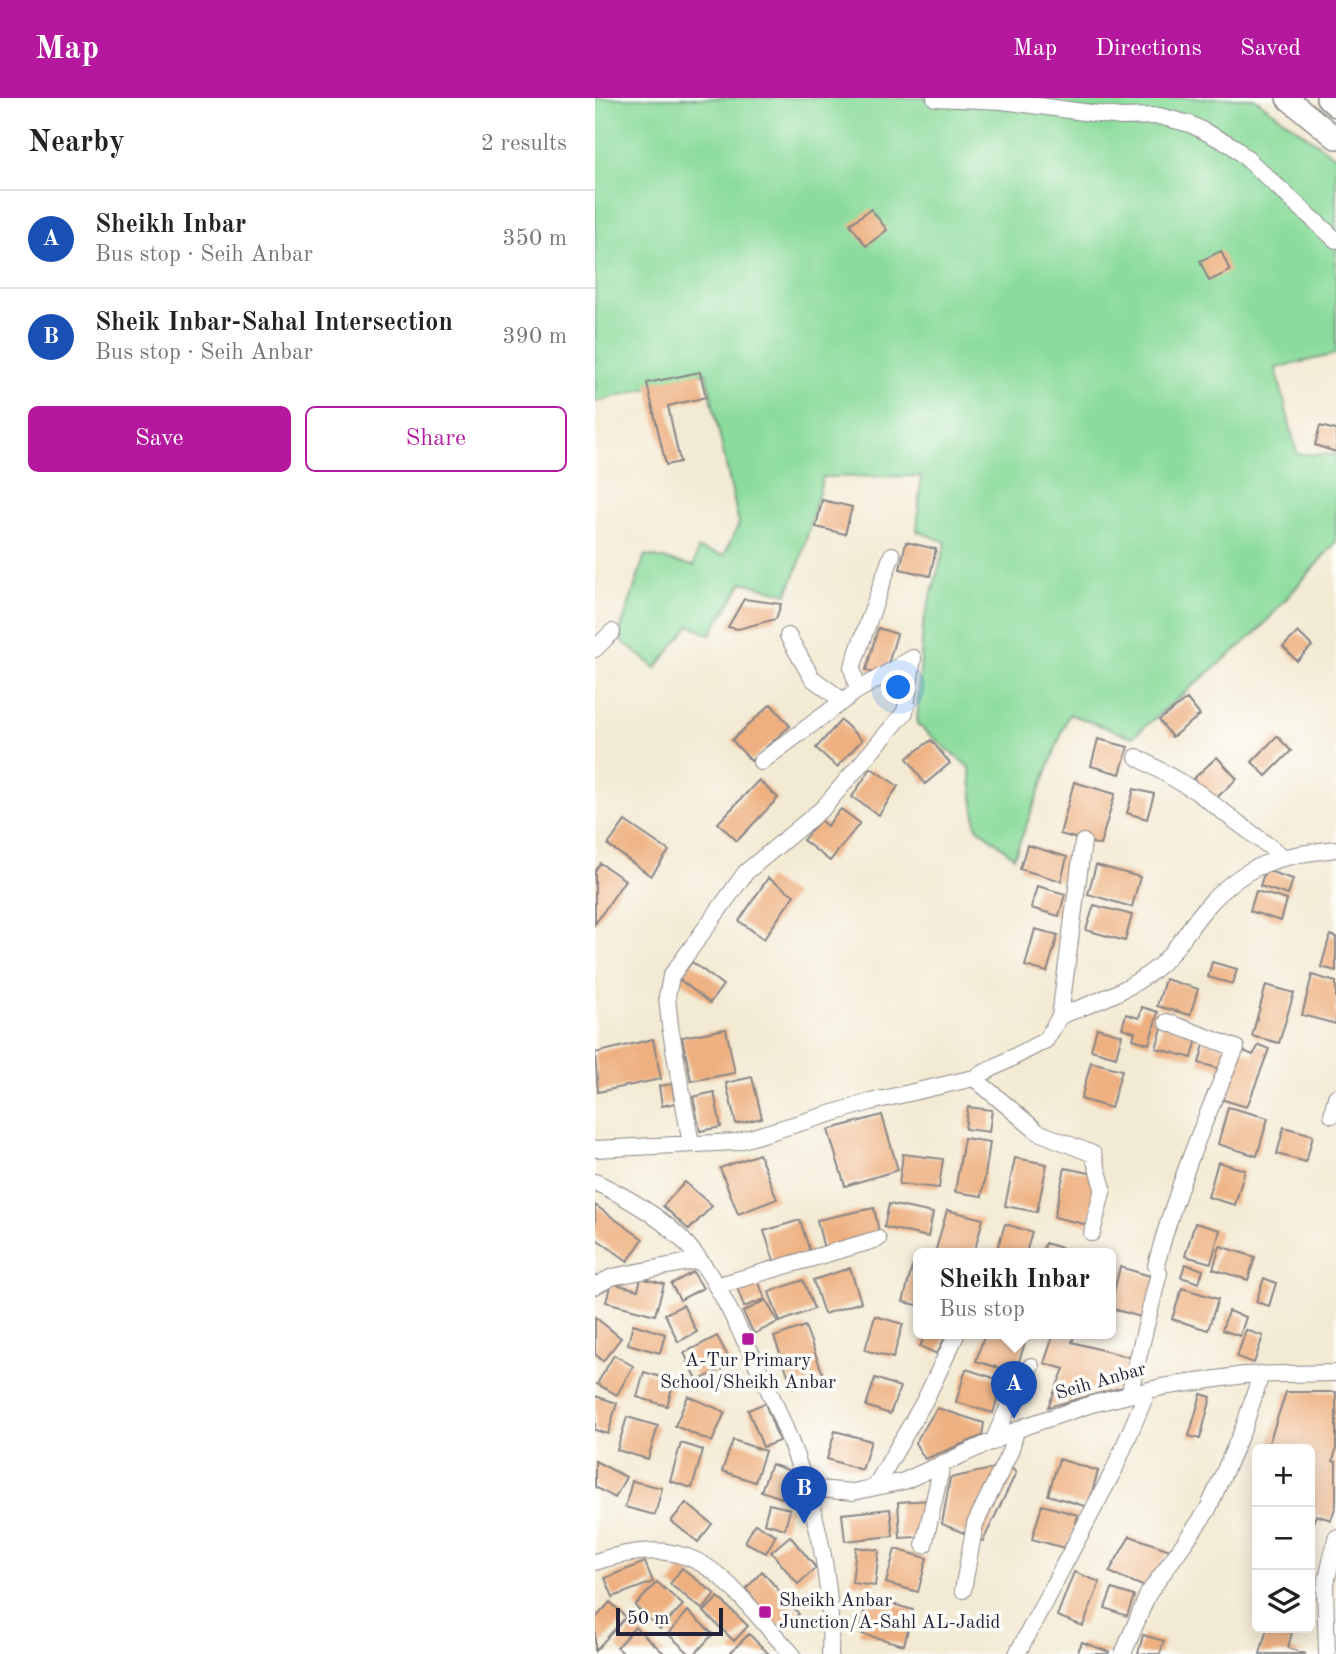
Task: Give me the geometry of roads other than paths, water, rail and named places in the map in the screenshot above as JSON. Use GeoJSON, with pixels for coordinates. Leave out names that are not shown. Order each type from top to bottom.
{"type":"FeatureCollection","features":[{"type":"Feature","properties":{"kind":"main road"},"geometry":{"type":"LineString","coordinates":[[1287,98],[1336,138]]}},
{"type":"Feature","properties":{"kind":"main road"},"geometry":{"type":"LineString","coordinates":[[1327,98],[1336,106]]}},
{"type":"Feature","properties":{"kind":"street"},"geometry":{"type":"LineString","coordinates":[[935,98],[1002,101],[1121,117],[1159,116],[1190,124],[1233,146],[1336,240]]}},
{"type":"Feature","properties":{"kind":"street"},"geometry":{"type":"LineString","coordinates":[[858,690],[852,668],[892,555]]}},
{"type":"Feature","properties":{"kind":"street"},"geometry":{"type":"LineString","coordinates":[[595,649],[612,632]]}},
{"type":"Feature","properties":{"kind":"street"},"geometry":{"type":"LineString","coordinates":[[788,636],[812,678],[843,701]]}},
{"type":"Feature","properties":{"kind":"street"},"geometry":{"type":"LineString","coordinates":[[691,1144],[670,1026],[667,997],[671,975],[746,872],[823,808],[905,712],[913,658],[858,690],[761,761]]}},
{"type":"Feature","properties":{"kind":"street"},"geometry":{"type":"LineString","coordinates":[[1137,757],[1197,792],[1282,856]]}},
{"type":"Feature","properties":{"kind":"street"},"geometry":{"type":"LineString","coordinates":[[596,1143],[736,1142],[870,1102],[974,1078],[1046,1041],[1061,1016],[1083,842]]}},
{"type":"Feature","properties":{"kind":"street"},"geometry":{"type":"LineString","coordinates":[[1061,1016],[1134,986],[1163,963],[1205,908],[1244,874],[1282,856],[1336,849]]}},
{"type":"Feature","properties":{"kind":"street"},"geometry":{"type":"LineString","coordinates":[[1129,1395],[1159,1273],[1156,1265],[1174,1199],[1196,1135],[1236,1048],[1167,1022]]}},
{"type":"Feature","properties":{"kind":"street"},"geometry":{"type":"LineString","coordinates":[[974,1078],[1038,1132],[1093,1154],[1103,1188],[1092,1234]]}},
{"type":"Feature","properties":{"kind":"street"},"geometry":{"type":"LineString","coordinates":[[1332,1115],[1336,1097]]}},
{"type":"Feature","properties":{"kind":"street"},"geometry":{"type":"LineString","coordinates":[[595,1182],[635,1205],[674,1234],[699,1260],[716,1286],[762,1374],[807,1488],[817,1521],[830,1603],[830,1654]]}},
{"type":"Feature","properties":{"kind":"street"},"geometry":{"type":"LineString","coordinates":[[716,1286],[878,1238]]}},
{"type":"Feature","properties":{"kind":"street"},"geometry":{"type":"LineString","coordinates":[[595,1286],[612,1277],[699,1260]]}},
{"type":"Feature","properties":{"kind":"street"},"geometry":{"type":"LineString","coordinates":[[875,1487],[925,1400],[954,1339]]}},
{"type":"Feature","properties":{"kind":"street"},"geometry":{"type":"LineString","coordinates":[[993,1441],[1016,1389],[1031,1366]]}},
{"type":"Feature","properties":{"kind":"street","name":"Seih Anbar"},"geometry":{"type":"LineString","coordinates":[[807,1488],[853,1492],[904,1481],[1016,1431],[1092,1404],[1148,1390],[1261,1374],[1336,1373]]}},
{"type":"Feature","properties":{"kind":"street"},"geometry":{"type":"LineString","coordinates":[[1123,1654],[1148,1594],[1207,1511],[1234,1451],[1261,1374]]}},
{"type":"Feature","properties":{"kind":"street"},"geometry":{"type":"LineString","coordinates":[[1017,1654],[1114,1470],[1148,1390]]}},
{"type":"Feature","properties":{"kind":"street"},"geometry":{"type":"LineString","coordinates":[[963,1590],[975,1524],[1010,1452],[1016,1431]]}},
{"type":"Feature","properties":{"kind":"street"},"geometry":{"type":"LineString","coordinates":[[924,1545],[942,1465]]}},
{"type":"Feature","properties":{"kind":"street"},"geometry":{"type":"LineString","coordinates":[[1327,1654],[1325,1588],[1336,1538]]}},
{"type":"Feature","properties":{"kind":"street"},"geometry":{"type":"LineString","coordinates":[[595,1562],[622,1553],[661,1549],[705,1564],[792,1654]]}},
{"type":"Feature","properties":{"kind":"place","name":"A-Tur Primary School/Sheikh Anbar"},"geometry":{"type":"Point","coordinates":[748,1339]}},
{"type":"Feature","properties":{"kind":"place","name":"Sheikh Inbar"},"geometry":{"type":"Point","coordinates":[1014,1419]}},
{"type":"Feature","properties":{"kind":"place","name":"Sheik Inbar-Sahal Intersection"},"geometry":{"type":"Point","coordinates":[804,1524]}},
{"type":"Feature","properties":{"kind":"place","name":"Sheikh Anbar Junction/A-Sahl AL-Jadid"},"geometry":{"type":"Point","coordinates":[765,1612]}}]}
